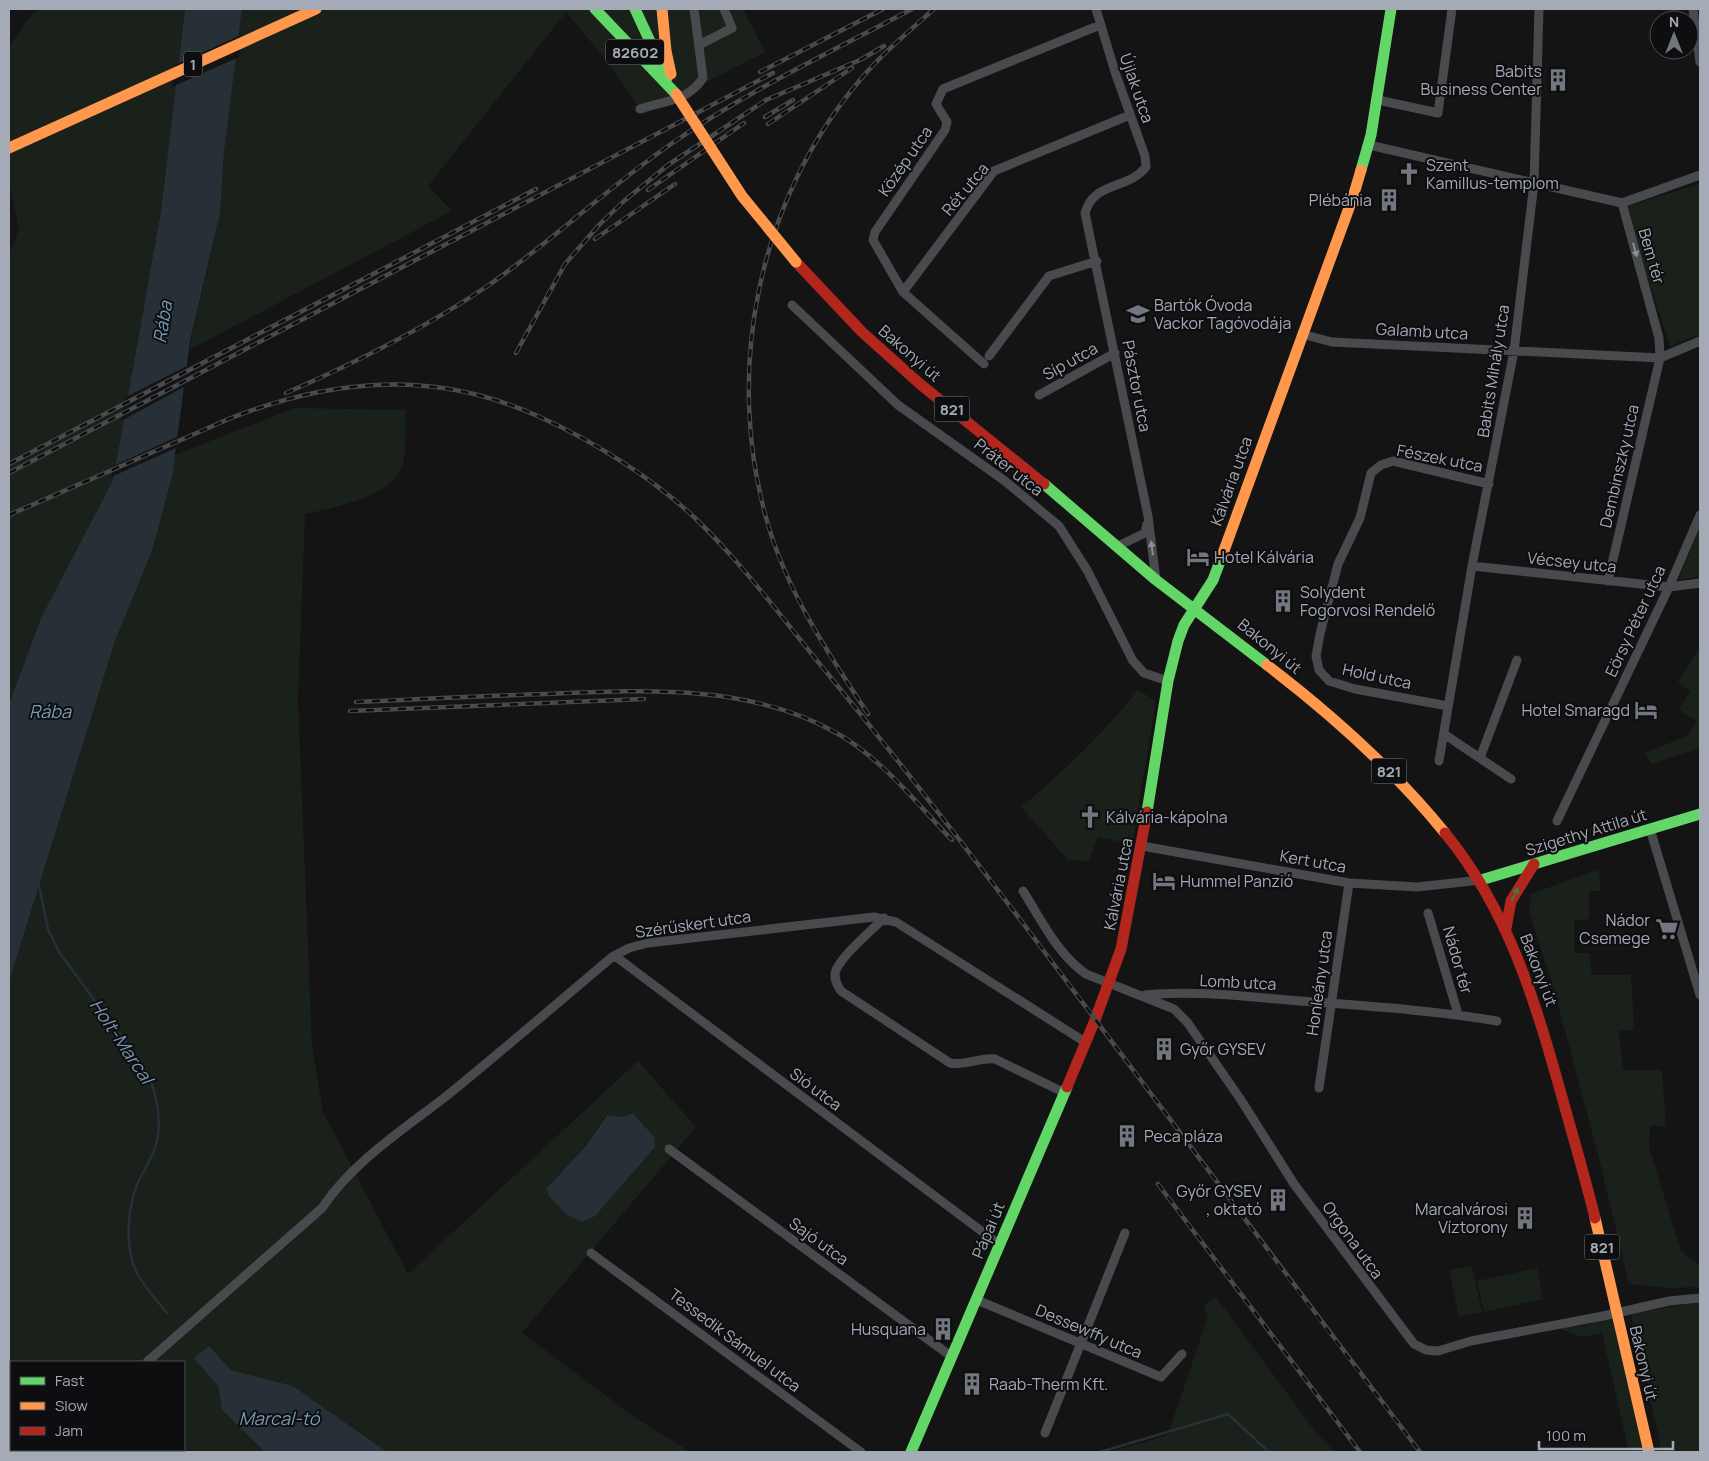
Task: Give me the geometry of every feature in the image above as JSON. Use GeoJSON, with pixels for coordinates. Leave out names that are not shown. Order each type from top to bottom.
{"type":"FeatureCollection","features":[{"type":"Feature","properties":{"kind":"main road","name":"1"},"geometry":{"type":"LineString","coordinates":[[9,148],[316,9]]}},
{"type":"Feature","properties":{"kind":"main road","name":"82602"},"geometry":{"type":"LineString","coordinates":[[595,9],[676,94]]}},
{"type":"Feature","properties":{"kind":"main road","name":"Bakonyi út"},"geometry":{"type":"LineString","coordinates":[[635,9],[651,47],[676,94],[742,196],[796,262],[842,312],[891,359],[1118,546],[1156,580],[1282,676],[1387,769],[1438,822],[1481,880],[1506,928],[1540,1019],[1591,1202],[1649,1452]]}},
{"type":"Feature","properties":{"kind":"main road"},"geometry":{"type":"LineString","coordinates":[[662,9],[666,51],[676,94]]}},
{"type":"Feature","properties":{"kind":"main road","name":"Kálvária utca"},"geometry":{"type":"LineString","coordinates":[[1096,1020],[1121,949],[1142,846],[1168,681],[1178,641],[1184,625],[1213,580],[1353,197],[1369,145],[1378,100],[1391,9]]}},
{"type":"Feature","properties":{"kind":"main road","name":"Szigethy Attila út"},"geometry":{"type":"LineString","coordinates":[[1481,880],[1700,814]]}},
{"type":"Feature","properties":{"kind":"main road"},"geometry":{"type":"LineString","coordinates":[[1506,928],[1511,901],[1534,864]]}},
{"type":"Feature","properties":{"kind":"main road","name":"Pápai út"},"geometry":{"type":"LineString","coordinates":[[911,1452],[977,1300],[1063,1092],[1096,1020]]}},
{"type":"Feature","properties":{"kind":"street"},"geometry":{"type":"LineString","coordinates":[[640,109],[664,104],[696,89],[703,78],[693,18],[694,9]]}},
{"type":"Feature","properties":{"kind":"street"},"geometry":{"type":"LineString","coordinates":[[699,45],[732,28],[724,9]]}},
{"type":"Feature","properties":{"kind":"street","name":"Újlak utca"},"geometry":{"type":"LineString","coordinates":[[1096,9],[1145,156],[1146,167],[1139,175]]}},
{"type":"Feature","properties":{"kind":"street"},"geometry":{"type":"LineString","coordinates":[[1378,100],[1438,113],[1452,9]]}},
{"type":"Feature","properties":{"kind":"street","name":"Babits Mihály utca"},"geometry":{"type":"LineString","coordinates":[[1439,761],[1472,566],[1514,351],[1534,184],[1539,9]]}},
{"type":"Feature","properties":{"kind":"street"},"geometry":{"type":"LineString","coordinates":[[1693,9],[1700,62]]}},
{"type":"Feature","properties":{"kind":"street","name":"Közép utca"},"geometry":{"type":"LineString","coordinates":[[903,292],[873,240],[875,232],[945,130],[947,122],[936,104],[943,88],[1100,25]]}},
{"type":"Feature","properties":{"kind":"street","name":"Rét utca"},"geometry":{"type":"LineString","coordinates":[[903,292],[994,171],[1130,115]]}},
{"type":"Feature","properties":{"kind":"street"},"geometry":{"type":"LineString","coordinates":[[1369,145],[1622,203],[1700,175]]}},
{"type":"Feature","properties":{"kind":"street","name":"Pásztor utca"},"geometry":{"type":"LineString","coordinates":[[1139,175],[1099,192],[1088,202],[1085,213],[1097,261],[1148,516],[1156,580]]}},
{"type":"Feature","properties":{"kind":"street","name":"Bem tér"},"geometry":{"type":"LineString","coordinates":[[1622,203],[1659,338],[1660,358]]}},
{"type":"Feature","properties":{"kind":"street"},"geometry":{"type":"LineString","coordinates":[[989,356],[1049,276],[1097,261]]}},
{"type":"Feature","properties":{"kind":"street"},"geometry":{"type":"LineString","coordinates":[[903,292],[984,364]]}},
{"type":"Feature","properties":{"kind":"street","name":"Práter utca"},"geometry":{"type":"LineString","coordinates":[[792,305],[898,405],[1005,481],[1059,526],[1087,570],[1133,661],[1144,673],[1168,681]]}},
{"type":"Feature","properties":{"kind":"street","name":"Galamb utca"},"geometry":{"type":"LineString","coordinates":[[1302,334],[1332,342],[1660,358]]}},
{"type":"Feature","properties":{"kind":"street"},"geometry":{"type":"LineString","coordinates":[[1660,358],[1700,341]]}},
{"type":"Feature","properties":{"kind":"street","name":"Síp utca"},"geometry":{"type":"LineString","coordinates":[[1040,395],[1115,353]]}},
{"type":"Feature","properties":{"kind":"street","name":"Dembinszky utca"},"geometry":{"type":"LineString","coordinates":[[1608,580],[1660,358]]}},
{"type":"Feature","properties":{"kind":"street","name":"Fészek utca"},"geometry":{"type":"LineString","coordinates":[[1316,656],[1338,564],[1360,518],[1371,472],[1381,465],[1393,461],[1489,484]]}},
{"type":"Feature","properties":{"kind":"street","name":"Eörsy Péter utca"},"geometry":{"type":"LineString","coordinates":[[1557,821],[1669,587],[1700,514]]}},
{"type":"Feature","properties":{"kind":"street"},"geometry":{"type":"LineString","coordinates":[[1118,546],[1146,533],[1148,516]]}},
{"type":"Feature","properties":{"kind":"street","name":"Vécsey utca"},"geometry":{"type":"LineString","coordinates":[[1472,566],[1669,587],[1700,583]]}},
{"type":"Feature","properties":{"kind":"street","name":"Hold utca"},"geometry":{"type":"LineString","coordinates":[[1316,656],[1319,670],[1329,681],[1355,688],[1448,706]]}},
{"type":"Feature","properties":{"kind":"street"},"geometry":{"type":"LineString","coordinates":[[1480,758],[1517,660]]}},
{"type":"Feature","properties":{"kind":"street"},"geometry":{"type":"LineString","coordinates":[[1444,734],[1511,779]]}},
{"type":"Feature","properties":{"kind":"street"},"geometry":{"type":"LineString","coordinates":[[1650,829],[1700,995]]}},
{"type":"Feature","properties":{"kind":"street","name":"Kert utca"},"geometry":{"type":"LineString","coordinates":[[1142,846],[1349,883],[1417,887],[1481,880]]}},
{"type":"Feature","properties":{"kind":"street","name":"Honleány utca"},"geometry":{"type":"LineString","coordinates":[[1319,1088],[1349,883]]}},
{"type":"Feature","properties":{"kind":"street","name":"Lomb utca"},"geometry":{"type":"LineString","coordinates":[[1023,891],[1063,953],[1074,966],[1086,974],[1142,996],[1170,993],[1332,1003],[1458,1014],[1497,1021]]}},
{"type":"Feature","properties":{"kind":"street","name":"Nádor tér"},"geometry":{"type":"LineString","coordinates":[[1428,913],[1458,1014]]}},
{"type":"Feature","properties":{"kind":"street","name":"Szérűskert utca"},"geometry":{"type":"LineString","coordinates":[[148,1361],[322,1208],[329,1198],[365,1161],[615,956],[629,948],[648,943],[874,917],[884,918],[896,922],[1085,1042]]}},
{"type":"Feature","properties":{"kind":"street"},"geometry":{"type":"LineString","coordinates":[[884,918],[835,971],[835,983],[841,991],[950,1063],[959,1064],[988,1058],[995,1059],[1063,1092]]}},
{"type":"Feature","properties":{"kind":"street","name":"Sió utca"},"geometry":{"type":"LineString","coordinates":[[615,956],[1000,1245]]}},
{"type":"Feature","properties":{"kind":"street","name":"Orgona utca"},"geometry":{"type":"LineString","coordinates":[[1142,996],[1174,1009],[1187,1022],[1241,1100],[1294,1184],[1414,1344],[1426,1350],[1438,1351],[1470,1341],[1669,1301],[1700,1298]]}},
{"type":"Feature","properties":{"kind":"street","name":"Sajó utca"},"geometry":{"type":"LineString","coordinates":[[669,1149],[952,1357]]}},
{"type":"Feature","properties":{"kind":"street"},"geometry":{"type":"LineString","coordinates":[[1045,1433],[1083,1344],[1125,1233]]}},
{"type":"Feature","properties":{"kind":"street","name":"Tessedik Sámuel utca"},"geometry":{"type":"LineString","coordinates":[[591,1253],[861,1452]]}},
{"type":"Feature","properties":{"kind":"street","name":"Dessewffy utca"},"geometry":{"type":"LineString","coordinates":[[977,1300],[1161,1378],[1182,1354]]}},
{"type":"Feature","properties":{"kind":"shaded area"},"geometry":{"type":"Polygon","coordinates":[[[38,9],[185,9],[161,211],[113,480],[41,618],[9,704],[9,256],[19,228],[9,184],[9,47],[27,20],[38,9]]]}},
{"type":"Feature","properties":{"kind":"shaded area"},"geometry":{"type":"Polygon","coordinates":[[[242,9],[743,9],[765,52],[644,114],[606,60],[566,12],[428,186],[452,211],[189,350],[220,213],[224,152],[242,9]]]}},
{"type":"Feature","properties":{"kind":"shaded area"},"geometry":{"type":"Polygon","coordinates":[[[1700,184],[1700,334],[1670,346],[1625,207],[1700,184]]]}},
{"type":"Feature","properties":{"kind":"shaded area"},"geometry":{"type":"Polygon","coordinates":[[[295,408],[406,410],[403,463],[397,475],[388,485],[362,499],[305,514],[298,700],[312,1046],[323,1112],[408,1274],[638,1061],[696,1127],[522,1333],[637,1419],[691,1452],[387,1452],[293,1386],[231,1370],[209,1346],[195,1358],[218,1386],[222,1410],[265,1452],[9,1452],[9,982],[115,641],[152,551],[172,477],[174,455],[295,408]],[[633,1113],[624,1117],[606,1115],[586,1146],[646,1126],[633,1113]]]}},
{"type":"Feature","properties":{"kind":"shaded area"},"geometry":{"type":"Polygon","coordinates":[[[1700,526],[1700,577],[1679,579],[1700,526]]]}},
{"type":"Feature","properties":{"kind":"shaded area"},"geometry":{"type":"Polygon","coordinates":[[[1700,647],[1700,748],[1651,764],[1645,753],[1687,736],[1697,721],[1679,710],[1690,691],[1678,682],[1700,647]]]}},
{"type":"Feature","properties":{"kind":"shaded area"},"geometry":{"type":"Polygon","coordinates":[[[1138,690],[1156,701],[1132,844],[1098,837],[1089,861],[1068,860],[1021,807],[1082,752],[1138,690]]]}},
{"type":"Feature","properties":{"kind":"shaded area"},"geometry":{"type":"Polygon","coordinates":[[[1599,869],[1601,891],[1589,891],[1589,919],[1574,920],[1574,953],[1589,953],[1592,975],[1631,975],[1634,1030],[1619,1031],[1623,1070],[1662,1070],[1666,1126],[1650,1126],[1649,1147],[1681,1251],[1700,1265],[1700,1287],[1667,1288],[1629,1284],[1599,1158],[1552,982],[1529,912],[1531,894],[1599,869]]]}},
{"type":"Feature","properties":{"kind":"shaded area"},"geometry":{"type":"Polygon","coordinates":[[[1472,1266],[1482,1312],[1459,1316],[1449,1270],[1472,1266]]]}},
{"type":"Feature","properties":{"kind":"shaded area"},"geometry":{"type":"Polygon","coordinates":[[[1537,1268],[1543,1299],[1484,1312],[1477,1281],[1537,1268]]]}},
{"type":"Feature","properties":{"kind":"shaded area"},"geometry":{"type":"Polygon","coordinates":[[[1216,1297],[1317,1434],[1335,1452],[1110,1452],[1168,1435],[1208,1316],[1204,1305],[1216,1297]]]}},
{"type":"Feature","properties":{"kind":"shaded area"},"geometry":{"type":"Polygon","coordinates":[[[1700,1302],[1700,1452],[1662,1452],[1631,1314],[1700,1302]]]}},
{"type":"Feature","properties":{"kind":"shaded area"},"geometry":{"type":"Polygon","coordinates":[[[1614,1318],[1648,1452],[1629,1452],[1602,1333],[1582,1337],[1554,1327],[1580,1326],[1614,1318]]]}},
{"type":"Feature","properties":{"kind":"water","name":"Rába"},"geometry":{"type":"Polygon","coordinates":[[[185,9],[242,9],[224,152],[220,213],[190,341],[172,477],[152,551],[115,641],[9,982],[9,704],[41,618],[113,480],[161,211],[185,9]]]}},
{"type":"Feature","properties":{"kind":"water"},"geometry":{"type":"Polygon","coordinates":[[[633,1113],[654,1137],[655,1147],[595,1216],[582,1222],[566,1214],[548,1195],[547,1188],[586,1146],[607,1115],[624,1117],[633,1113]]]}},
{"type":"Feature","properties":{"kind":"water","name":"Marcal-tó"},"geometry":{"type":"Polygon","coordinates":[[[209,1346],[231,1370],[293,1386],[387,1452],[265,1452],[222,1410],[218,1386],[194,1358],[209,1346]]]}},
{"type":"Feature","properties":{"kind":"pier"},"geometry":{"type":"Polygon","coordinates":[[[241,35],[239,57],[172,87],[175,65],[241,35]]]}},
{"type":"Feature","properties":{"kind":"pier"},"geometry":{"type":"Polygon","coordinates":[[[189,365],[186,386],[121,421],[126,397],[189,365]]]}},
{"type":"Feature","properties":{"kind":"pier"},"geometry":{"type":"Polygon","coordinates":[[[179,436],[178,447],[111,477],[113,466],[179,436]]]}},
{"type":"Feature","properties":{"kind":"waterway","name":"Holt-Marcal"},"geometry":{"type":"LineString","coordinates":[[39,885],[48,929],[59,952],[148,1073],[154,1091],[159,1129],[155,1148],[135,1190],[130,1210],[128,1232],[130,1253],[137,1273],[167,1313]]}},
{"type":"Feature","properties":{"kind":"waterway"},"geometry":{"type":"LineString","coordinates":[[1100,1452],[1228,1414],[1269,1452]]}},
{"type":"Feature","properties":{"kind":"railway"},"geometry":{"type":"LineString","coordinates":[[760,72],[883,9]]}},
{"type":"Feature","properties":{"kind":"railway"},"geometry":{"type":"LineString","coordinates":[[286,393],[388,345],[462,303],[510,270],[647,161],[700,125],[759,89],[912,9]]}},
{"type":"Feature","properties":{"kind":"railway"},"geometry":{"type":"LineString","coordinates":[[868,714],[810,621],[775,547],[754,464],[749,406],[751,347],[759,289],[774,233],[796,178],[825,127],[868,70],[934,9]]}},
{"type":"Feature","properties":{"kind":"railway"},"geometry":{"type":"LineString","coordinates":[[516,353],[565,264],[599,225],[624,201],[668,165],[766,100],[860,60],[884,46]]}},
{"type":"Feature","properties":{"kind":"railway"},"geometry":{"type":"LineString","coordinates":[[768,124],[852,68]]}},
{"type":"Feature","properties":{"kind":"railway"},"geometry":{"type":"LineString","coordinates":[[9,473],[773,73]]}},
{"type":"Feature","properties":{"kind":"railway"},"geometry":{"type":"LineString","coordinates":[[765,117],[793,100]]}},
{"type":"Feature","properties":{"kind":"railway"},"geometry":{"type":"LineString","coordinates":[[648,190],[744,123]]}},
{"type":"Feature","properties":{"kind":"railway"},"geometry":{"type":"LineString","coordinates":[[595,239],[675,184]]}},
{"type":"Feature","properties":{"kind":"railway"},"geometry":{"type":"LineString","coordinates":[[9,464],[536,189]]}},
{"type":"Feature","properties":{"kind":"railway"},"geometry":{"type":"LineString","coordinates":[[226,420],[265,406],[305,395],[344,388],[383,385],[422,386],[461,391],[501,402],[540,417],[581,437],[642,475],[679,504],[714,537],[748,575],[926,797],[1420,1452]]}},
{"type":"Feature","properties":{"kind":"railway"},"geometry":{"type":"LineString","coordinates":[[9,515],[231,418]]}},
{"type":"Feature","properties":{"kind":"railway"},"geometry":{"type":"LineString","coordinates":[[356,702],[620,691],[696,694],[734,698],[770,706],[806,718],[856,745],[899,783],[952,840]]}},
{"type":"Feature","properties":{"kind":"railway"},"geometry":{"type":"LineString","coordinates":[[350,711],[644,699]]}},
{"type":"Feature","properties":{"kind":"railway"},"geometry":{"type":"LineString","coordinates":[[1158,1184],[1360,1452]]}},
{"type":"Feature","properties":{"kind":"traffic: fast"},"geometry":{"type":"LineString","coordinates":[[595,9],[676,94]]}},
{"type":"Feature","properties":{"kind":"traffic: fast"},"geometry":{"type":"LineString","coordinates":[[635,9],[667,78]]}},
{"type":"Feature","properties":{"kind":"traffic: fast"},"geometry":{"type":"LineString","coordinates":[[1361,170],[1371,135],[1391,9]]}},
{"type":"Feature","properties":{"kind":"traffic: fast"},"geometry":{"type":"LineString","coordinates":[[1044,484],[1156,580],[1267,665]]}},
{"type":"Feature","properties":{"kind":"traffic: fast"},"geometry":{"type":"LineString","coordinates":[[1147,812],[1168,681],[1178,641],[1184,625],[1213,580],[1222,556]]}},
{"type":"Feature","properties":{"kind":"traffic: fast"},"geometry":{"type":"LineString","coordinates":[[1481,880],[1700,814]]}},
{"type":"Feature","properties":{"kind":"traffic: fast"},"geometry":{"type":"LineString","coordinates":[[911,1452],[1067,1087]]}},
{"type":"Feature","properties":{"kind":"traffic: slow"},"geometry":{"type":"LineString","coordinates":[[9,148],[316,9]]}},
{"type":"Feature","properties":{"kind":"traffic: slow"},"geometry":{"type":"LineString","coordinates":[[662,9],[666,51],[671,74]]}},
{"type":"Feature","properties":{"kind":"traffic: slow"},"geometry":{"type":"LineString","coordinates":[[676,94],[742,196],[796,262]]}},
{"type":"Feature","properties":{"kind":"traffic: slow"},"geometry":{"type":"LineString","coordinates":[[1222,556],[1353,197],[1361,170]]}},
{"type":"Feature","properties":{"kind":"traffic: slow"},"geometry":{"type":"LineString","coordinates":[[1267,665],[1315,703],[1361,744],[1405,787],[1445,833]]}},
{"type":"Feature","properties":{"kind":"traffic: slow"},"geometry":{"type":"LineString","coordinates":[[1595,1218],[1649,1452]]}},
{"type":"Feature","properties":{"kind":"traffic: jam"},"geometry":{"type":"LineString","coordinates":[[796,262],[862,332],[920,384],[1044,484]]}},
{"type":"Feature","properties":{"kind":"traffic: jam"},"geometry":{"type":"LineString","coordinates":[[1067,1087],[1095,1020],[1121,949],[1147,812]]}},
{"type":"Feature","properties":{"kind":"traffic: jam"},"geometry":{"type":"LineString","coordinates":[[1445,833],[1467,863],[1486,894],[1503,925],[1517,958],[1552,1061],[1595,1218]]}},
{"type":"Feature","properties":{"kind":"traffic: jam"},"geometry":{"type":"LineString","coordinates":[[1506,928],[1511,901],[1534,864]]}},
{"type":"Feature","properties":{"kind":"place","name":"Babits Business Center"},"geometry":{"type":"Point","coordinates":[1558,80]}},
{"type":"Feature","properties":{"kind":"place","name":"Szent Kamillus-templom"},"geometry":{"type":"Point","coordinates":[1409,174]}},
{"type":"Feature","properties":{"kind":"place","name":"Plébánia"},"geometry":{"type":"Point","coordinates":[1389,200]}},
{"type":"Feature","properties":{"kind":"place","name":"Bartók Óvoda Vackor Tagóvodája"},"geometry":{"type":"Point","coordinates":[1138,314]}},
{"type":"Feature","properties":{"kind":"place","name":"Hotel Kálvária"},"geometry":{"type":"Point","coordinates":[1198,557]}},
{"type":"Feature","properties":{"kind":"place","name":"Solydent Fogorvosi Rendelő"},"geometry":{"type":"Point","coordinates":[1283,601]}},
{"type":"Feature","properties":{"kind":"place","name":"Hotel Smaragd"},"geometry":{"type":"Point","coordinates":[1646,710]}},
{"type":"Feature","properties":{"kind":"place","name":"Kálvária-kápolna"},"geometry":{"type":"Point","coordinates":[1090,817]}},
{"type":"Feature","properties":{"kind":"place","name":"Hummel Panzió"},"geometry":{"type":"Point","coordinates":[1164,881]}},
{"type":"Feature","properties":{"kind":"place","name":"Nádor Csemege"},"geometry":{"type":"Point","coordinates":[1667,929]}},
{"type":"Feature","properties":{"kind":"place","name":"Győr GYSEV"},"geometry":{"type":"Point","coordinates":[1164,1049]}},
{"type":"Feature","properties":{"kind":"place","name":"Peca pláza"},"geometry":{"type":"Point","coordinates":[1127,1136]}},
{"type":"Feature","properties":{"kind":"place","name":"Győr GYSEV , oktató"},"geometry":{"type":"Point","coordinates":[1278,1200]}},
{"type":"Feature","properties":{"kind":"place","name":"Marcalvárosi Víztorony"},"geometry":{"type":"Point","coordinates":[1525,1218]}},
{"type":"Feature","properties":{"kind":"place","name":"Husquana"},"geometry":{"type":"Point","coordinates":[943,1329]}},
{"type":"Feature","properties":{"kind":"place","name":"Raab-Therm Kft."},"geometry":{"type":"Point","coordinates":[972,1384]}}]}
